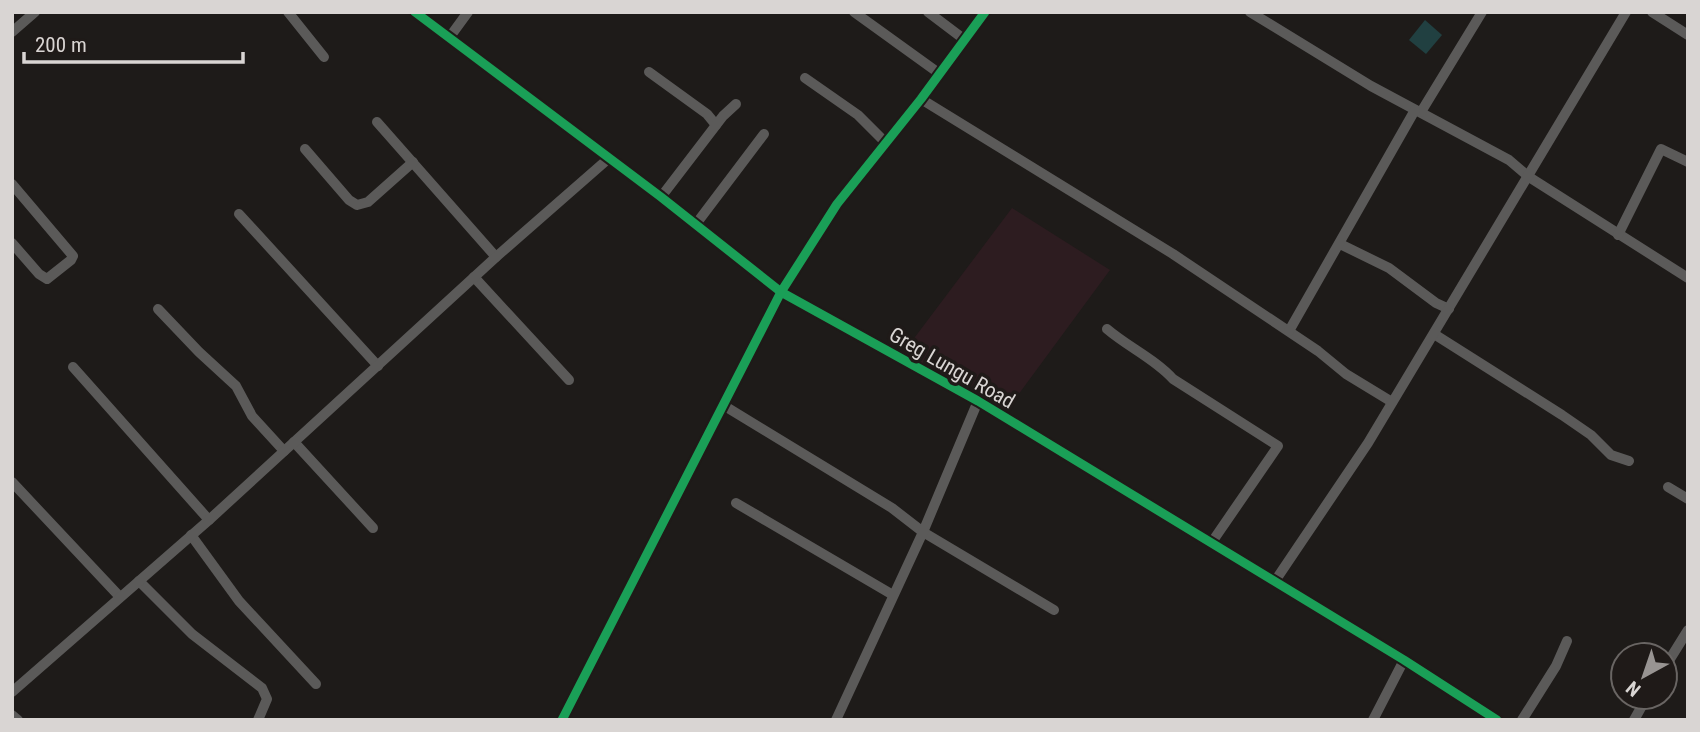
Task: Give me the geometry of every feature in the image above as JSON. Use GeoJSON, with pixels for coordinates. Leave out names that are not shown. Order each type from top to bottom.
{"type":"FeatureCollection","features":[{"type":"Feature","properties":{"kind":"street"},"geometry":{"type":"LineString","coordinates":[[12,32],[35,12]]}},
{"type":"Feature","properties":{"kind":"street"},"geometry":{"type":"LineString","coordinates":[[288,12],[324,57]]}},
{"type":"Feature","properties":{"kind":"street","name":"Greg Lungu Road"},"geometry":{"type":"LineString","coordinates":[[415,12],[661,197],[781,292],[978,401],[1404,660],[1497,720]]}},
{"type":"Feature","properties":{"kind":"street"},"geometry":{"type":"LineString","coordinates":[[449,38],[468,12]]}},
{"type":"Feature","properties":{"kind":"street"},"geometry":{"type":"LineString","coordinates":[[854,12],[940,74]]}},
{"type":"Feature","properties":{"kind":"street"},"geometry":{"type":"LineString","coordinates":[[928,12],[965,40]]}},
{"type":"Feature","properties":{"kind":"street"},"geometry":{"type":"LineString","coordinates":[[562,720],[781,292],[837,204],[921,99],[985,12]]}},
{"type":"Feature","properties":{"kind":"street"},"geometry":{"type":"LineString","coordinates":[[1250,12],[1371,86],[1509,160],[1529,177],[1688,278]]}},
{"type":"Feature","properties":{"kind":"street"},"geometry":{"type":"LineString","coordinates":[[1289,331],[1418,111],[1482,12]]}},
{"type":"Feature","properties":{"kind":"street"},"geometry":{"type":"LineString","coordinates":[[1275,581],[1368,443],[1626,12]]}},
{"type":"Feature","properties":{"kind":"street"},"geometry":{"type":"LineString","coordinates":[[1652,12],[1688,35]]}},
{"type":"Feature","properties":{"kind":"street"},"geometry":{"type":"LineString","coordinates":[[649,72],[707,114],[716,125]]}},
{"type":"Feature","properties":{"kind":"street"},"geometry":{"type":"LineString","coordinates":[[805,78],[858,115],[886,143]]}},
{"type":"Feature","properties":{"kind":"street"},"geometry":{"type":"LineString","coordinates":[[921,99],[1173,254],[1324,355],[1346,374],[1392,402]]}},
{"type":"Feature","properties":{"kind":"street"},"geometry":{"type":"LineString","coordinates":[[661,197],[726,111],[736,104]]}},
{"type":"Feature","properties":{"kind":"street"},"geometry":{"type":"LineString","coordinates":[[377,122],[496,257]]}},
{"type":"Feature","properties":{"kind":"street"},"geometry":{"type":"LineString","coordinates":[[696,224],[764,134]]}},
{"type":"Feature","properties":{"kind":"street"},"geometry":{"type":"LineString","coordinates":[[305,149],[349,200],[357,205],[368,202],[413,162]]}},
{"type":"Feature","properties":{"kind":"street"},"geometry":{"type":"LineString","coordinates":[[1618,234],[1661,149],[1688,162]]}},
{"type":"Feature","properties":{"kind":"street"},"geometry":{"type":"LineString","coordinates":[[12,692],[209,520],[496,257],[608,159]]}},
{"type":"Feature","properties":{"kind":"street"},"geometry":{"type":"LineString","coordinates":[[12,184],[73,256],[47,279],[39,275],[12,243]]}},
{"type":"Feature","properties":{"kind":"street"},"geometry":{"type":"LineString","coordinates":[[239,214],[378,366]]}},
{"type":"Feature","properties":{"kind":"street"},"geometry":{"type":"LineString","coordinates":[[1340,244],[1389,268],[1448,309]]}},
{"type":"Feature","properties":{"kind":"street"},"geometry":{"type":"LineString","coordinates":[[474,277],[569,380]]}},
{"type":"Feature","properties":{"kind":"street"},"geometry":{"type":"LineString","coordinates":[[158,309],[236,386],[252,416],[284,451]]}},
{"type":"Feature","properties":{"kind":"street"},"geometry":{"type":"LineString","coordinates":[[1107,328],[1124,344],[1166,371],[1173,379],[1278,446],[1212,542]]}},
{"type":"Feature","properties":{"kind":"street"},"geometry":{"type":"LineString","coordinates":[[1434,334],[1562,415],[1591,435],[1611,455],[1629,461]]}},
{"type":"Feature","properties":{"kind":"street"},"geometry":{"type":"LineString","coordinates":[[74,367],[209,520]]}},
{"type":"Feature","properties":{"kind":"street"},"geometry":{"type":"LineString","coordinates":[[836,720],[923,531],[978,401]]}},
{"type":"Feature","properties":{"kind":"street"},"geometry":{"type":"LineString","coordinates":[[723,405],[1054,610]]}},
{"type":"Feature","properties":{"kind":"street"},"geometry":{"type":"LineString","coordinates":[[294,442],[373,528]]}},
{"type":"Feature","properties":{"kind":"street"},"geometry":{"type":"LineString","coordinates":[[12,482],[120,597]]}},
{"type":"Feature","properties":{"kind":"street"},"geometry":{"type":"LineString","coordinates":[[1668,486],[1688,499]]}},
{"type":"Feature","properties":{"kind":"street"},"geometry":{"type":"LineString","coordinates":[[736,503],[893,595]]}},
{"type":"Feature","properties":{"kind":"street"},"geometry":{"type":"LineString","coordinates":[[191,535],[239,601],[316,684]]}},
{"type":"Feature","properties":{"kind":"street"},"geometry":{"type":"LineString","coordinates":[[139,581],[192,634],[262,688],[267,699],[258,720]]}},
{"type":"Feature","properties":{"kind":"street"},"geometry":{"type":"LineString","coordinates":[[1522,720],[1556,666],[1567,641]]}},
{"type":"Feature","properties":{"kind":"street"},"geometry":{"type":"LineString","coordinates":[[1374,720],[1404,660]]}},
{"type":"Feature","properties":{"kind":"street"},"geometry":{"type":"LineString","coordinates":[[12,715],[18,720]]}},
{"type":"Feature","properties":{"kind":"shaded area"},"geometry":{"type":"Polygon","coordinates":[[[1012,208],[1110,270],[1001,418],[974,395],[970,382],[961,377],[949,380],[900,357],[1012,208]]]}},
{"type":"Feature","properties":{"kind":"water"},"geometry":{"type":"Polygon","coordinates":[[[1425,20],[1442,35],[1426,54],[1409,40],[1425,20]]]}},
{"type":"Feature","properties":{"kind":"cycle path"},"geometry":{"type":"LineString","coordinates":[[415,12],[661,197],[781,292],[978,401],[1404,660],[1497,720]]}},
{"type":"Feature","properties":{"kind":"cycle path"},"geometry":{"type":"LineString","coordinates":[[562,720],[781,292],[837,204],[921,99],[985,12]]}}]}
